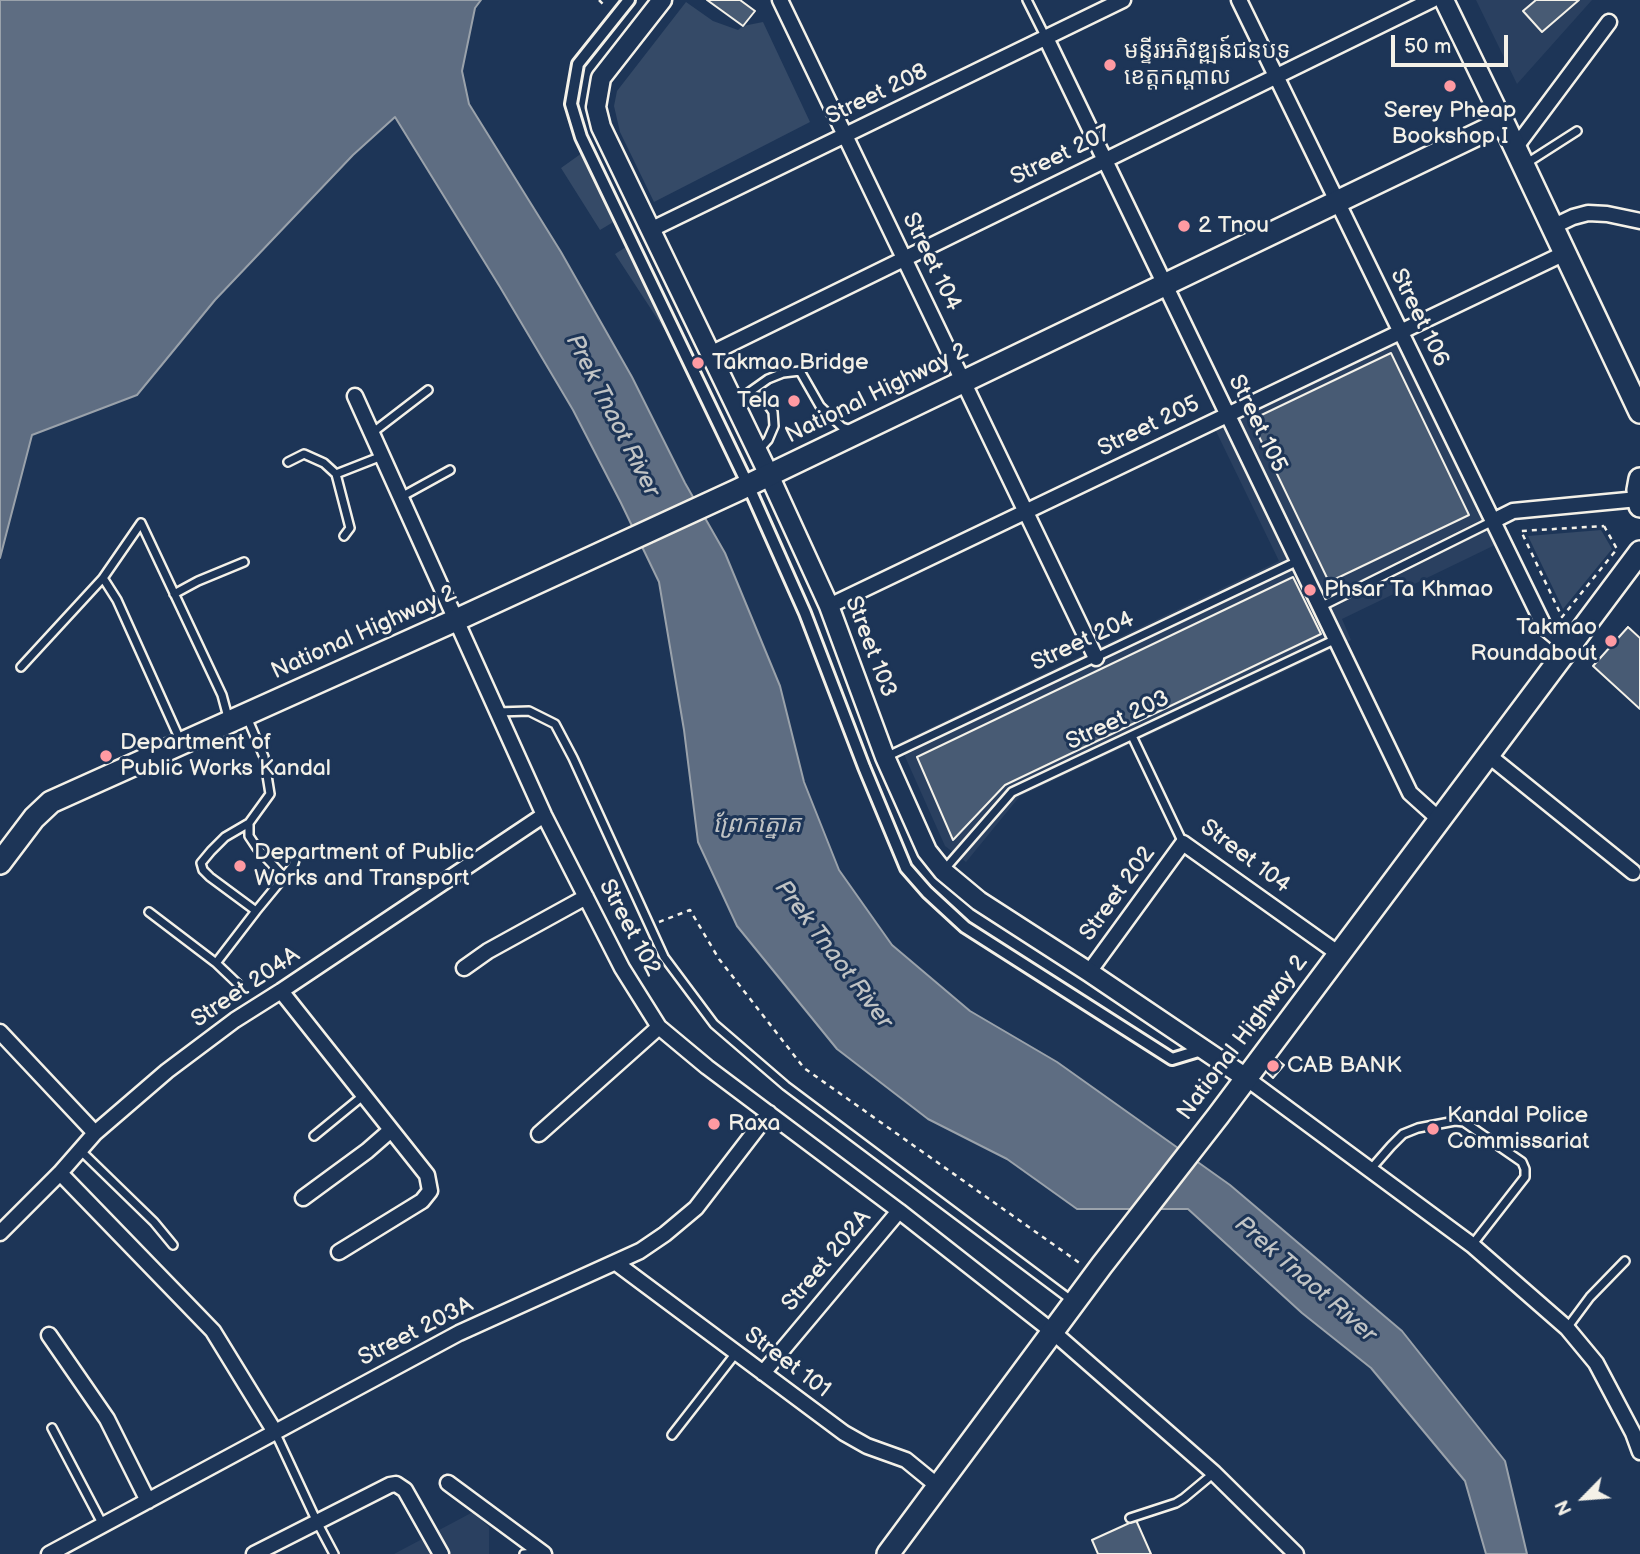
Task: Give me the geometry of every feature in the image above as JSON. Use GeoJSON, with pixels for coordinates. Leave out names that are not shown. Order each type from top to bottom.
{"type":"FeatureCollection","features":[{"type":"Feature","properties":{"kind":"main road","name":"National Highway 2"},"geometry":{"type":"LineString","coordinates":[[0,863],[34,818],[51,803],[456,621],[743,488],[1503,122]]}},
{"type":"Feature","properties":{"kind":"main road"},"geometry":{"type":"LineString","coordinates":[[1503,122],[1640,412]]}},
{"type":"Feature","properties":{"kind":"main road","name":"National Highway 2"},"geometry":{"type":"LineString","coordinates":[[888,1554],[1640,552]]}},
{"type":"Feature","properties":{"kind":"street"},"geometry":{"type":"LineString","coordinates":[[629,0],[578,64],[572,104],[581,137],[743,488],[805,613],[906,868],[927,892],[965,927],[1172,1059],[1205,1049]]}},
{"type":"Feature","properties":{"kind":"street","name":"Street 103"},"geometry":{"type":"LineString","coordinates":[[662,0],[601,78],[596,107],[601,128],[710,354],[738,397],[757,452],[829,606],[885,757],[927,851],[943,871],[989,908],[1246,1078]]}},
{"type":"Feature","properties":{"kind":"street","name":"Street 104"},"geometry":{"type":"LineString","coordinates":[[780,0],[1096,658]]}},
{"type":"Feature","properties":{"kind":"street","name":"Street 208"},"geometry":{"type":"LineString","coordinates":[[650,230],[1123,0]]}},
{"type":"Feature","properties":{"kind":"street","name":"Street 106"},"geometry":{"type":"LineString","coordinates":[[1239,0],[1545,628],[1569,648]]}},
{"type":"Feature","properties":{"kind":"street","name":"Street 207"},"geometry":{"type":"LineString","coordinates":[[710,354],[1432,0]]}},
{"type":"Feature","properties":{"kind":"street"},"geometry":{"type":"LineString","coordinates":[[1444,0],[1503,122]]}},
{"type":"Feature","properties":{"kind":"street"},"geometry":{"type":"LineString","coordinates":[[1519,157],[1609,22]]}},
{"type":"Feature","properties":{"kind":"street","name":"Street 105"},"geometry":{"type":"LineString","coordinates":[[1046,38],[1410,793],[1440,820]]}},
{"type":"Feature","properties":{"kind":"street"},"geometry":{"type":"LineString","coordinates":[[1552,227],[1588,213],[1640,221]]}},
{"type":"Feature","properties":{"kind":"street","name":"Street 205"},"geometry":{"type":"LineString","coordinates":[[829,606],[1565,253]]}},
{"type":"Feature","properties":{"kind":"street","name":"Street 102"},"geometry":{"type":"LineString","coordinates":[[355,396],[544,815],[622,968],[659,1027],[706,1067],[900,1210],[1053,1332],[1214,1473],[1296,1554]]}},
{"type":"Feature","properties":{"kind":"street"},"geometry":{"type":"LineString","coordinates":[[1493,521],[1513,511],[1639,495]]}},
{"type":"Feature","properties":{"kind":"street"},"geometry":{"type":"LineString","coordinates":[[1489,755],[1633,872]]}},
{"type":"Feature","properties":{"kind":"street","name":"Street 204A"},"geometry":{"type":"LineString","coordinates":[[0,1233],[60,1173],[95,1133],[167,1071],[235,1020],[544,815]]}},
{"type":"Feature","properties":{"kind":"street","name":"Street 104"},"geometry":{"type":"LineString","coordinates":[[1183,842],[1339,954]]}},
{"type":"Feature","properties":{"kind":"street","name":"Street 202"},"geometry":{"type":"LineString","coordinates":[[1089,972],[1183,842]]}},
{"type":"Feature","properties":{"kind":"street"},"geometry":{"type":"LineString","coordinates":[[464,968],[488,951],[586,897]]}},
{"type":"Feature","properties":{"kind":"street"},"geometry":{"type":"LineString","coordinates":[[281,991],[427,1175],[430,1191],[422,1201],[339,1252]]}},
{"type":"Feature","properties":{"kind":"street"},"geometry":{"type":"LineString","coordinates":[[538,1134],[659,1027]]}},
{"type":"Feature","properties":{"kind":"street"},"geometry":{"type":"LineString","coordinates":[[0,1032],[95,1133]]}},
{"type":"Feature","properties":{"kind":"street"},"geometry":{"type":"LineString","coordinates":[[1246,1078],[1472,1245],[1567,1328],[1596,1363],[1636,1430],[1640,1452]]}},
{"type":"Feature","properties":{"kind":"street","name":"Street 203A"},"geometry":{"type":"LineString","coordinates":[[49,1554],[458,1333],[640,1251],[696,1208],[769,1113]]}},
{"type":"Feature","properties":{"kind":"street"},"geometry":{"type":"LineString","coordinates":[[303,1198],[367,1152],[391,1130]]}},
{"type":"Feature","properties":{"kind":"street"},"geometry":{"type":"LineString","coordinates":[[60,1173],[213,1331],[275,1432]]}},
{"type":"Feature","properties":{"kind":"street","name":"Street 202A"},"geometry":{"type":"LineString","coordinates":[[763,1373],[900,1210]]}},
{"type":"Feature","properties":{"kind":"street","name":"Street 101"},"geometry":{"type":"LineString","coordinates":[[616,1263],[844,1433],[867,1446],[906,1460],[939,1487]]}},
{"type":"Feature","properties":{"kind":"street"},"geometry":{"type":"LineString","coordinates":[[49,1335],[107,1419],[148,1501]]}},
{"type":"Feature","properties":{"kind":"street"},"geometry":{"type":"LineString","coordinates":[[448,1483],[542,1553]]}},
{"type":"Feature","properties":{"kind":"street"},"geometry":{"type":"LineString","coordinates":[[254,1554],[390,1485],[405,1490],[441,1554]]}},
{"type":"Feature","properties":{"kind":"lane"},"geometry":{"type":"LineString","coordinates":[[1027,0],[1046,38]]}},
{"type":"Feature","properties":{"kind":"lane"},"geometry":{"type":"LineString","coordinates":[[1519,157],[1577,131]]}},
{"type":"Feature","properties":{"kind":"lane"},"geometry":{"type":"LineString","coordinates":[[738,397],[768,379],[783,373],[800,371],[820,406],[842,427],[859,432]]}},
{"type":"Feature","properties":{"kind":"lane"},"geometry":{"type":"LineString","coordinates":[[372,433],[428,390]]}},
{"type":"Feature","properties":{"kind":"lane"},"geometry":{"type":"LineString","coordinates":[[738,397],[762,396],[772,412],[774,426],[768,440],[757,452]]}},
{"type":"Feature","properties":{"kind":"lane"},"geometry":{"type":"LineString","coordinates":[[288,462],[304,454],[324,463],[336,474],[350,528],[344,536]]}},
{"type":"Feature","properties":{"kind":"lane"},"geometry":{"type":"LineString","coordinates":[[336,474],[383,456]]}},
{"type":"Feature","properties":{"kind":"lane"},"geometry":{"type":"LineString","coordinates":[[401,497],[450,470]]}},
{"type":"Feature","properties":{"kind":"lane"},"geometry":{"type":"LineString","coordinates":[[1320,607],[1493,521]]}},
{"type":"Feature","properties":{"kind":"lane"},"geometry":{"type":"LineString","coordinates":[[21,667],[103,578],[141,523],[222,695],[264,757],[270,794],[249,824],[225,837],[201,863],[203,870],[210,877],[256,911]]}},
{"type":"Feature","properties":{"kind":"lane","name":"Street 204"},"geometry":{"type":"LineString","coordinates":[[885,757],[1298,561]]}},
{"type":"Feature","properties":{"kind":"lane"},"geometry":{"type":"LineString","coordinates":[[174,594],[244,562]]}},
{"type":"Feature","properties":{"kind":"lane"},"geometry":{"type":"LineString","coordinates":[[103,578],[117,600],[182,744]]}},
{"type":"Feature","properties":{"kind":"lane","name":"Street 203"},"geometry":{"type":"LineString","coordinates":[[943,871],[1012,792],[1336,639]]}},
{"type":"Feature","properties":{"kind":"lane"},"geometry":{"type":"LineString","coordinates":[[498,712],[529,711],[555,724],[664,957],[714,1024],[786,1086],[1074,1303]]}},
{"type":"Feature","properties":{"kind":"lane","name":"Street 104"},"geometry":{"type":"LineString","coordinates":[[1132,736],[1183,842]]}},
{"type":"Feature","properties":{"kind":"lane"},"geometry":{"type":"LineString","coordinates":[[249,824],[249,836],[285,878]]}},
{"type":"Feature","properties":{"kind":"lane"},"geometry":{"type":"LineString","coordinates":[[215,963],[285,878],[297,854]]}},
{"type":"Feature","properties":{"kind":"lane"},"geometry":{"type":"LineString","coordinates":[[149,912],[239,985]]}},
{"type":"Feature","properties":{"kind":"lane"},"geometry":{"type":"LineString","coordinates":[[314,1136],[364,1095]]}},
{"type":"Feature","properties":{"kind":"lane"},"geometry":{"type":"LineString","coordinates":[[1370,1170],[1403,1134],[1418,1128],[1455,1121],[1464,1122],[1522,1162],[1525,1177],[1472,1245]]}},
{"type":"Feature","properties":{"kind":"lane"},"geometry":{"type":"LineString","coordinates":[[80,1150],[154,1222],[173,1245]]}},
{"type":"Feature","properties":{"kind":"lane"},"geometry":{"type":"LineString","coordinates":[[1567,1328],[1590,1297],[1625,1261]]}},
{"type":"Feature","properties":{"kind":"lane"},"geometry":{"type":"LineString","coordinates":[[672,1436],[736,1353]]}},
{"type":"Feature","properties":{"kind":"lane"},"geometry":{"type":"LineString","coordinates":[[52,1428],[103,1525]]}},
{"type":"Feature","properties":{"kind":"lane"},"geometry":{"type":"LineString","coordinates":[[275,1432],[334,1554]]}},
{"type":"Feature","properties":{"kind":"lane"},"geometry":{"type":"LineString","coordinates":[[1130,1518],[1184,1499],[1214,1473]]}},
{"type":"Feature","properties":{"kind":"lane"},"geometry":{"type":"LineString","coordinates":[[524,1554],[542,1553]]}},
{"type":"Feature","properties":{"kind":"path"},"geometry":{"type":"LineString","coordinates":[[1604,526],[1617,549],[1562,617],[1521,531],[1604,526]]}},
{"type":"Feature","properties":{"kind":"path"},"geometry":{"type":"LineString","coordinates":[[649,925],[690,910],[719,960],[804,1068],[1099,1270]]}},
{"type":"Feature","properties":{"kind":"shaded area"},"geometry":{"type":"Polygon","coordinates":[[[1476,0],[1592,0],[1517,84],[1476,0]]]}},
{"type":"Feature","properties":{"kind":"shaded area"},"geometry":{"type":"Polygon","coordinates":[[[686,2],[713,21],[738,30],[743,26],[763,22],[810,122],[654,202],[620,132],[614,106],[617,91],[686,2]]]}},
{"type":"Feature","properties":{"kind":"shaded area"},"geometry":{"type":"Polygon","coordinates":[[[582,153],[615,221],[600,230],[561,168],[582,153]]]}},
{"type":"Feature","properties":{"kind":"shaded area"},"geometry":{"type":"Polygon","coordinates":[[[626,247],[668,335],[615,254],[626,247]]]}},
{"type":"Feature","properties":{"kind":"shaded area","name":"Phsar Ta Khmao"},"geometry":{"type":"Polygon","coordinates":[[[1396,339],[1495,545],[1342,619],[1351,640],[1020,796],[966,862],[945,846],[899,743],[1279,561],[1213,425],[1396,339]]]}},
{"type":"Feature","properties":{"kind":"shaded area"},"geometry":{"type":"Polygon","coordinates":[[[1601,530],[1612,549],[1563,609],[1528,536],[1601,530]]]}},
{"type":"Feature","properties":{"kind":"shaded area"},"geometry":{"type":"Polygon","coordinates":[[[473,1512],[489,1527],[489,1554],[394,1554],[473,1512]]]}},
{"type":"Feature","properties":{"kind":"water"},"geometry":{"type":"Polygon","coordinates":[[[0,0],[481,0],[475,8],[462,71],[469,104],[561,252],[632,377],[685,483],[725,553],[780,686],[804,782],[839,870],[892,945],[970,1011],[1057,1062],[1230,1185],[1402,1331],[1505,1461],[1527,1554],[1486,1554],[1465,1481],[1371,1368],[1302,1313],[1188,1209],[1077,1209],[1007,1159],[928,1119],[837,1049],[737,926],[698,842],[684,730],[659,582],[573,410],[395,117],[353,155],[215,300],[137,395],[32,435],[0,558],[0,0]]]}},
{"type":"Feature","properties":{"kind":"building"},"geometry":{"type":"Polygon","coordinates":[[[707,0],[740,0],[755,11],[743,26],[707,0]]]}},
{"type":"Feature","properties":{"kind":"building"},"geometry":{"type":"Polygon","coordinates":[[[1536,0],[1579,0],[1542,32],[1523,11],[1536,0]]]}},
{"type":"Feature","properties":{"kind":"building"},"geometry":{"type":"Polygon","coordinates":[[[1391,353],[1469,515],[1329,582],[1251,420],[1391,353]]]}},
{"type":"Feature","properties":{"kind":"building"},"geometry":{"type":"Polygon","coordinates":[[[1293,577],[1321,634],[1005,785],[953,840],[917,757],[1293,577]]]}},
{"type":"Feature","properties":{"kind":"building"},"geometry":{"type":"Polygon","coordinates":[[[1628,627],[1640,638],[1640,709],[1593,666],[1628,627]]]}},
{"type":"Feature","properties":{"kind":"building","name":"CAB BANK"},"geometry":{"type":"Polygon","coordinates":[[[1271,1055],[1284,1065],[1273,1078],[1261,1067],[1271,1055]]]}},
{"type":"Feature","properties":{"kind":"building"},"geometry":{"type":"Polygon","coordinates":[[[1136,1520],[1151,1554],[1098,1554],[1092,1540],[1136,1520]]]}},
{"type":"Feature","properties":{"kind":"place","name":"មន្ទីរអភិវឌ្ឍន៍ជនបទ ខេត្តកណ្តាល"},"geometry":{"type":"Point","coordinates":[1110,65]}},
{"type":"Feature","properties":{"kind":"place","name":"Serey Pheap Bookshop I"},"geometry":{"type":"Point","coordinates":[1450,86]}},
{"type":"Feature","properties":{"kind":"place","name":"2 Tnou"},"geometry":{"type":"Point","coordinates":[1184,226]}},
{"type":"Feature","properties":{"kind":"place","name":"Takmao Bridge"},"geometry":{"type":"Point","coordinates":[698,363]}},
{"type":"Feature","properties":{"kind":"place","name":"Tela"},"geometry":{"type":"Point","coordinates":[794,401]}},
{"type":"Feature","properties":{"kind":"place","name":"Phsar Ta Khmao"},"geometry":{"type":"Point","coordinates":[1310,590]}},
{"type":"Feature","properties":{"kind":"place","name":"Takmao Roundabout"},"geometry":{"type":"Point","coordinates":[1611,641]}},
{"type":"Feature","properties":{"kind":"place","name":"Department of Public Works Kandal"},"geometry":{"type":"Point","coordinates":[106,756]}},
{"type":"Feature","properties":{"kind":"place","name":"Department of Public Works and Transport"},"geometry":{"type":"Point","coordinates":[240,866]}},
{"type":"Feature","properties":{"kind":"place","name":"CAB BANK"},"geometry":{"type":"Point","coordinates":[1273,1066]}},
{"type":"Feature","properties":{"kind":"place","name":"Raxa"},"geometry":{"type":"Point","coordinates":[714,1124]}},
{"type":"Feature","properties":{"kind":"place","name":"Kandal Police Commissariat"},"geometry":{"type":"Point","coordinates":[1433,1129]}},
{"type":"Feature","properties":{"kind":"water label","name":"Prek Tnaot River"},"geometry":{"type":"Point","coordinates":[612,416]}},
{"type":"Feature","properties":{"kind":"water label","name":"ព្រែកត្នោត"},"geometry":{"type":"Point","coordinates":[757,826]}},
{"type":"Feature","properties":{"kind":"water label","name":"Prek Tnaot River"},"geometry":{"type":"Point","coordinates":[833,955]}},
{"type":"Feature","properties":{"kind":"water label","name":"Prek Tnaot River"},"geometry":{"type":"Point","coordinates":[1305,1280]}}]}
